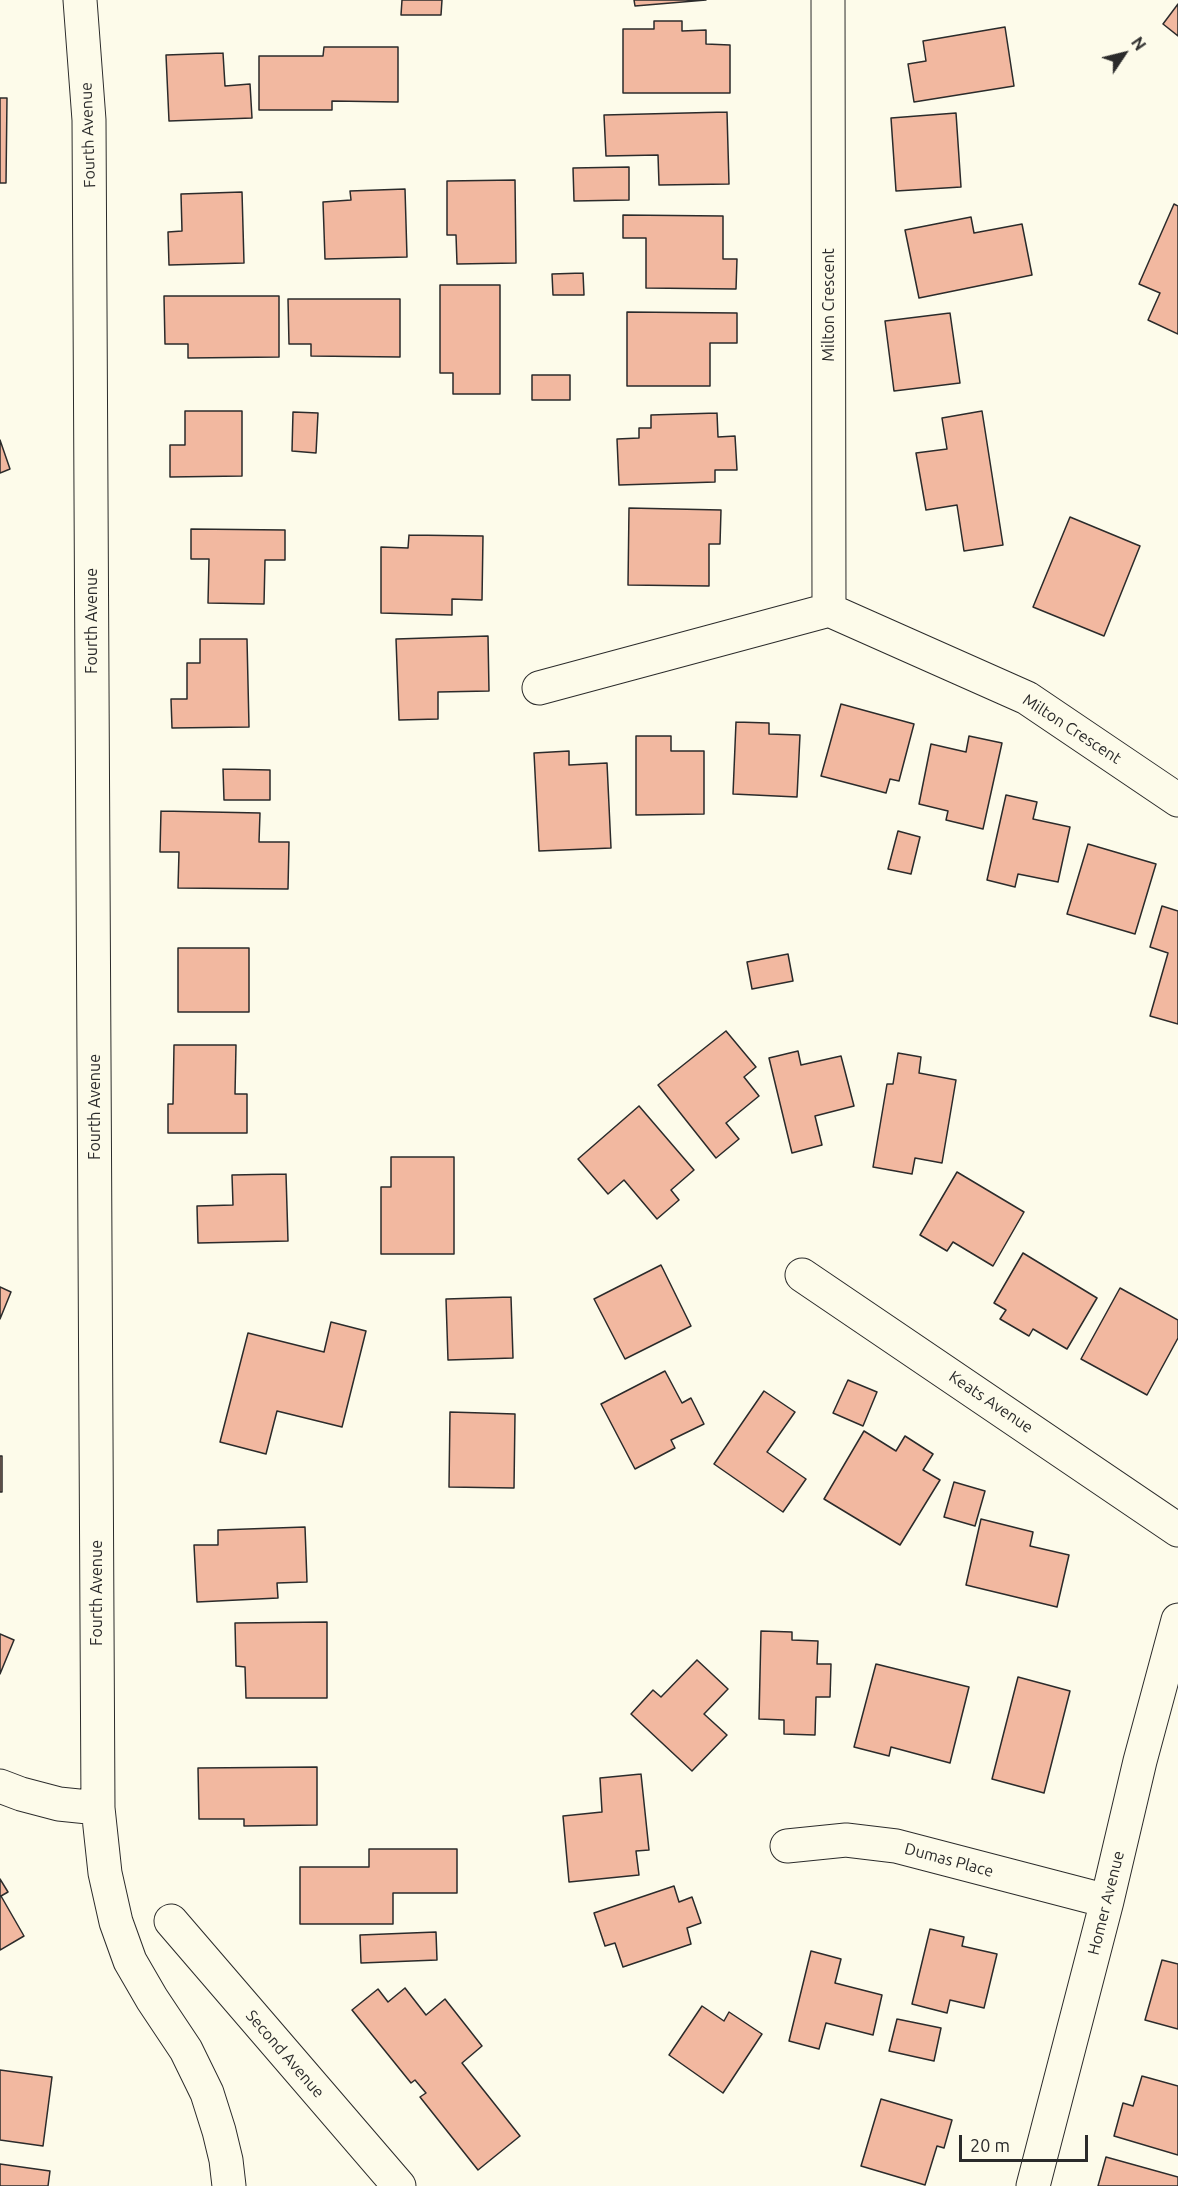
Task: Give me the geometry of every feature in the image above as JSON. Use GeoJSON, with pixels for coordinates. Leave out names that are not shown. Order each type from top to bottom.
{"type":"FeatureCollection","features":[{"type":"Feature","properties":{"kind":"street","name":"Fourth Avenue"},"geometry":{"type":"LineString","coordinates":[[80,0],[89,132],[98,1808],[105,1873],[116,1922],[130,1961],[186,2050],[207,2093],[226,2160],[229,2186]]}},
{"type":"Feature","properties":{"kind":"street","name":"Milton Crescent"},"geometry":{"type":"LineString","coordinates":[[828,0],[829,610],[1028,698],[1178,800]]}},
{"type":"Feature","properties":{"kind":"street"},"geometry":{"type":"LineString","coordinates":[[539,688],[829,610]]}},
{"type":"Feature","properties":{"kind":"street","name":"Keats Avenue"},"geometry":{"type":"LineString","coordinates":[[802,1275],[1178,1530]]}},
{"type":"Feature","properties":{"kind":"street","name":"Homer Avenue"},"geometry":{"type":"LineString","coordinates":[[1033,2186],[1107,1901],[1140,1761],[1178,1620]]}},
{"type":"Feature","properties":{"kind":"street"},"geometry":{"type":"LineString","coordinates":[[0,1786],[59,1804],[98,1808]]}},
{"type":"Feature","properties":{"kind":"street","name":"Dumas Place"},"geometry":{"type":"LineString","coordinates":[[787,1846],[846,1840],[896,1846],[1107,1901]]}},
{"type":"Feature","properties":{"kind":"street","name":"Second Avenue"},"geometry":{"type":"LineString","coordinates":[[171,1921],[399,2186]]}},
{"type":"Feature","properties":{"kind":"building"},"geometry":{"type":"Polygon","coordinates":[[[402,0],[442,0],[441,15],[401,15],[402,0]]]}},
{"type":"Feature","properties":{"kind":"building"},"geometry":{"type":"Polygon","coordinates":[[[634,0],[706,0],[635,6],[634,0]]]}},
{"type":"Feature","properties":{"kind":"building"},"geometry":{"type":"Polygon","coordinates":[[[1178,4],[1178,36],[1163,24],[1178,4]]]}},
{"type":"Feature","properties":{"kind":"building"},"geometry":{"type":"Polygon","coordinates":[[[654,21],[682,21],[682,31],[706,30],[706,44],[730,45],[730,93],[623,93],[623,29],[654,29],[654,21]]]}},
{"type":"Feature","properties":{"kind":"building"},"geometry":{"type":"Polygon","coordinates":[[[1005,27],[1014,86],[914,102],[908,64],[926,61],[923,41],[1005,27]]]}},
{"type":"Feature","properties":{"kind":"building"},"geometry":{"type":"Polygon","coordinates":[[[324,47],[398,47],[398,102],[332,101],[332,110],[259,110],[259,56],[323,56],[324,47]]]}},
{"type":"Feature","properties":{"kind":"building"},"geometry":{"type":"Polygon","coordinates":[[[223,53],[225,86],[250,84],[252,118],[169,121],[166,55],[223,53]]]}},
{"type":"Feature","properties":{"kind":"building"},"geometry":{"type":"Polygon","coordinates":[[[0,98],[7,98],[6,183],[0,183],[0,98]]]}},
{"type":"Feature","properties":{"kind":"building"},"geometry":{"type":"Polygon","coordinates":[[[727,112],[729,184],[659,185],[658,155],[606,156],[604,115],[727,112]]]}},
{"type":"Feature","properties":{"kind":"building"},"geometry":{"type":"Polygon","coordinates":[[[956,113],[961,187],[896,191],[891,118],[956,113]]]}},
{"type":"Feature","properties":{"kind":"building"},"geometry":{"type":"Polygon","coordinates":[[[629,167],[629,200],[574,201],[573,168],[629,167]]]}},
{"type":"Feature","properties":{"kind":"building"},"geometry":{"type":"Polygon","coordinates":[[[515,180],[516,263],[457,264],[456,235],[447,235],[447,181],[515,180]]]}},
{"type":"Feature","properties":{"kind":"building"},"geometry":{"type":"Polygon","coordinates":[[[405,189],[407,257],[325,259],[323,202],[351,200],[350,191],[405,189]]]}},
{"type":"Feature","properties":{"kind":"building"},"geometry":{"type":"Polygon","coordinates":[[[242,192],[244,263],[169,265],[168,232],[182,231],[181,194],[242,192]]]}},
{"type":"Feature","properties":{"kind":"building"},"geometry":{"type":"Polygon","coordinates":[[[1174,204],[1178,206],[1178,334],[1148,320],[1160,293],[1139,284],[1174,204]]]}},
{"type":"Feature","properties":{"kind":"building"},"geometry":{"type":"Polygon","coordinates":[[[623,215],[723,216],[723,259],[737,259],[736,289],[646,288],[646,238],[623,238],[623,215]]]}},
{"type":"Feature","properties":{"kind":"building"},"geometry":{"type":"Polygon","coordinates":[[[971,217],[974,233],[1022,224],[1032,275],[919,298],[905,230],[971,217]]]}},
{"type":"Feature","properties":{"kind":"building"},"geometry":{"type":"Polygon","coordinates":[[[583,273],[584,295],[553,295],[552,274],[583,273]]]}},
{"type":"Feature","properties":{"kind":"building"},"geometry":{"type":"Polygon","coordinates":[[[440,285],[500,285],[500,394],[453,394],[453,373],[440,373],[440,285]]]}},
{"type":"Feature","properties":{"kind":"building"},"geometry":{"type":"Polygon","coordinates":[[[164,296],[279,296],[279,357],[188,358],[188,344],[165,344],[164,296]]]}},
{"type":"Feature","properties":{"kind":"building"},"geometry":{"type":"Polygon","coordinates":[[[288,299],[400,299],[400,357],[311,356],[311,344],[289,344],[288,299]]]}},
{"type":"Feature","properties":{"kind":"building"},"geometry":{"type":"Polygon","coordinates":[[[627,312],[737,313],[737,343],[710,343],[710,386],[627,386],[627,312]]]}},
{"type":"Feature","properties":{"kind":"building"},"geometry":{"type":"Polygon","coordinates":[[[950,313],[960,383],[894,391],[885,321],[950,313]]]}},
{"type":"Feature","properties":{"kind":"building"},"geometry":{"type":"Polygon","coordinates":[[[532,375],[570,375],[570,400],[532,400],[532,375]]]}},
{"type":"Feature","properties":{"kind":"building"},"geometry":{"type":"Polygon","coordinates":[[[185,411],[242,411],[242,476],[170,477],[170,445],[185,445],[185,411]]]}},
{"type":"Feature","properties":{"kind":"building"},"geometry":{"type":"Polygon","coordinates":[[[982,411],[1003,545],[964,551],[957,505],[926,510],[916,453],[947,449],[942,418],[982,411]]]}},
{"type":"Feature","properties":{"kind":"building"},"geometry":{"type":"Polygon","coordinates":[[[293,412],[318,413],[316,453],[292,451],[293,412]]]}},
{"type":"Feature","properties":{"kind":"building"},"geometry":{"type":"Polygon","coordinates":[[[717,413],[718,437],[735,436],[737,470],[715,470],[715,482],[619,485],[617,439],[639,438],[639,428],[651,428],[651,415],[717,413]]]}},
{"type":"Feature","properties":{"kind":"building"},"geometry":{"type":"Polygon","coordinates":[[[0,440],[10,469],[0,473],[0,440]]]}},
{"type":"Feature","properties":{"kind":"building"},"geometry":{"type":"Polygon","coordinates":[[[629,508],[721,510],[720,544],[709,544],[709,586],[628,585],[629,508]]]}},
{"type":"Feature","properties":{"kind":"building"},"geometry":{"type":"Polygon","coordinates":[[[1070,517],[1140,546],[1104,636],[1033,607],[1070,517]]]}},
{"type":"Feature","properties":{"kind":"building"},"geometry":{"type":"Polygon","coordinates":[[[191,529],[285,530],[285,560],[265,560],[264,604],[208,603],[209,559],[191,559],[191,529]]]}},
{"type":"Feature","properties":{"kind":"building"},"geometry":{"type":"Polygon","coordinates":[[[409,535],[483,536],[482,600],[452,599],[452,615],[381,613],[381,547],[408,548],[409,535]]]}},
{"type":"Feature","properties":{"kind":"building"},"geometry":{"type":"Polygon","coordinates":[[[488,636],[489,691],[438,692],[438,719],[399,720],[396,639],[488,636]]]}},
{"type":"Feature","properties":{"kind":"building"},"geometry":{"type":"Polygon","coordinates":[[[200,639],[247,639],[249,727],[172,728],[171,699],[187,699],[187,663],[200,663],[200,639]]]}},
{"type":"Feature","properties":{"kind":"building"},"geometry":{"type":"Polygon","coordinates":[[[841,704],[914,724],[899,781],[890,779],[886,793],[821,776],[841,704]]]}},
{"type":"Feature","properties":{"kind":"building"},"geometry":{"type":"Polygon","coordinates":[[[736,722],[769,723],[769,734],[800,735],[797,797],[733,794],[736,722]]]}},
{"type":"Feature","properties":{"kind":"building"},"geometry":{"type":"Polygon","coordinates":[[[636,736],[671,736],[671,751],[704,751],[704,814],[636,815],[636,736]]]}},
{"type":"Feature","properties":{"kind":"building"},"geometry":{"type":"Polygon","coordinates":[[[969,736],[1002,743],[983,829],[946,820],[948,811],[919,804],[931,744],[966,752],[969,736]]]}},
{"type":"Feature","properties":{"kind":"building"},"geometry":{"type":"Polygon","coordinates":[[[569,751],[569,765],[607,763],[611,848],[539,851],[534,753],[569,751]]]}},
{"type":"Feature","properties":{"kind":"building"},"geometry":{"type":"Polygon","coordinates":[[[223,769],[270,770],[270,800],[224,800],[223,769]]]}},
{"type":"Feature","properties":{"kind":"building"},"geometry":{"type":"Polygon","coordinates":[[[1006,795],[1037,802],[1033,819],[1070,827],[1058,882],[1018,874],[1015,887],[987,880],[1006,795]]]}},
{"type":"Feature","properties":{"kind":"building"},"geometry":{"type":"Polygon","coordinates":[[[161,811],[260,813],[259,842],[289,842],[288,889],[178,888],[179,852],[160,852],[161,811]]]}},
{"type":"Feature","properties":{"kind":"building"},"geometry":{"type":"Polygon","coordinates":[[[898,831],[920,837],[911,874],[888,869],[898,831]]]}},
{"type":"Feature","properties":{"kind":"building"},"geometry":{"type":"Polygon","coordinates":[[[1088,844],[1156,864],[1135,934],[1067,914],[1088,844]]]}},
{"type":"Feature","properties":{"kind":"building"},"geometry":{"type":"Polygon","coordinates":[[[1162,906],[1178,911],[1178,1024],[1150,1016],[1168,953],[1150,947],[1162,906]]]}},
{"type":"Feature","properties":{"kind":"building"},"geometry":{"type":"Polygon","coordinates":[[[178,948],[249,948],[249,1012],[178,1012],[178,948]]]}},
{"type":"Feature","properties":{"kind":"building"},"geometry":{"type":"Polygon","coordinates":[[[788,954],[793,981],[752,989],[747,962],[788,954]]]}},
{"type":"Feature","properties":{"kind":"building"},"geometry":{"type":"Polygon","coordinates":[[[726,1031],[756,1067],[744,1077],[759,1096],[726,1123],[739,1139],[716,1158],[658,1085],[726,1031]]]}},
{"type":"Feature","properties":{"kind":"building"},"geometry":{"type":"Polygon","coordinates":[[[174,1045],[236,1045],[235,1094],[247,1094],[247,1133],[168,1133],[168,1104],[173,1104],[174,1045]]]}},
{"type":"Feature","properties":{"kind":"building"},"geometry":{"type":"Polygon","coordinates":[[[798,1051],[801,1065],[841,1056],[854,1106],[815,1116],[822,1145],[792,1153],[769,1058],[798,1051]]]}},
{"type":"Feature","properties":{"kind":"building"},"geometry":{"type":"Polygon","coordinates":[[[898,1053],[921,1057],[919,1073],[956,1080],[942,1163],[915,1158],[912,1174],[873,1167],[887,1084],[893,1084],[898,1053]]]}},
{"type":"Feature","properties":{"kind":"building"},"geometry":{"type":"Polygon","coordinates":[[[639,1106],[694,1170],[671,1190],[679,1200],[657,1219],[624,1180],[608,1194],[578,1159],[639,1106]]]}},
{"type":"Feature","properties":{"kind":"building"},"geometry":{"type":"Polygon","coordinates":[[[391,1157],[454,1157],[454,1254],[381,1254],[381,1187],[391,1187],[391,1157]]]}},
{"type":"Feature","properties":{"kind":"building"},"geometry":{"type":"Polygon","coordinates":[[[957,1172],[1024,1212],[993,1266],[953,1242],[947,1251],[920,1235],[957,1172]]]}},
{"type":"Feature","properties":{"kind":"building"},"geometry":{"type":"Polygon","coordinates":[[[286,1174],[288,1241],[198,1243],[197,1206],[233,1205],[232,1175],[286,1174]]]}},
{"type":"Feature","properties":{"kind":"building"},"geometry":{"type":"Polygon","coordinates":[[[1023,1253],[1097,1298],[1067,1349],[1033,1329],[1029,1336],[1000,1319],[1006,1310],[994,1303],[1023,1253]]]}},
{"type":"Feature","properties":{"kind":"building"},"geometry":{"type":"Polygon","coordinates":[[[661,1265],[691,1326],[625,1359],[594,1299],[661,1265]]]}},
{"type":"Feature","properties":{"kind":"building"},"geometry":{"type":"Polygon","coordinates":[[[0,1287],[11,1292],[0,1319],[0,1287]]]}},
{"type":"Feature","properties":{"kind":"building"},"geometry":{"type":"Polygon","coordinates":[[[1120,1288],[1178,1320],[1178,1338],[1147,1395],[1081,1359],[1120,1288]]]}},
{"type":"Feature","properties":{"kind":"building"},"geometry":{"type":"Polygon","coordinates":[[[511,1297],[513,1358],[448,1360],[446,1299],[511,1297]]]}},
{"type":"Feature","properties":{"kind":"building"},"geometry":{"type":"Polygon","coordinates":[[[331,1322],[366,1331],[342,1427],[277,1411],[266,1454],[220,1442],[248,1333],[324,1352],[331,1322]]]}},
{"type":"Feature","properties":{"kind":"building"},"geometry":{"type":"Polygon","coordinates":[[[665,1371],[682,1403],[691,1398],[704,1424],[671,1440],[675,1448],[635,1469],[601,1404],[665,1371]]]}},
{"type":"Feature","properties":{"kind":"building"},"geometry":{"type":"Polygon","coordinates":[[[848,1380],[877,1392],[863,1426],[833,1413],[848,1380]]]}},
{"type":"Feature","properties":{"kind":"building"},"geometry":{"type":"Polygon","coordinates":[[[764,1391],[795,1412],[767,1452],[806,1479],[783,1512],[714,1464],[764,1391]]]}},
{"type":"Feature","properties":{"kind":"building"},"geometry":{"type":"Polygon","coordinates":[[[450,1412],[515,1414],[514,1488],[449,1487],[450,1412]]]}},
{"type":"Feature","properties":{"kind":"building"},"geometry":{"type":"Polygon","coordinates":[[[864,1431],[896,1451],[905,1436],[933,1454],[923,1470],[940,1480],[900,1545],[824,1499],[864,1431]]]}},
{"type":"Feature","properties":{"kind":"building"},"geometry":{"type":"Polygon","coordinates":[[[0,1456],[2,1456],[2,1492],[0,1492],[0,1456]]]}},
{"type":"Feature","properties":{"kind":"building"},"geometry":{"type":"Polygon","coordinates":[[[954,1482],[985,1491],[975,1526],[944,1517],[954,1482]]]}},
{"type":"Feature","properties":{"kind":"building"},"geometry":{"type":"Polygon","coordinates":[[[981,1519],[1033,1532],[1030,1546],[1069,1555],[1057,1607],[966,1585],[981,1519]]]}},
{"type":"Feature","properties":{"kind":"building"},"geometry":{"type":"Polygon","coordinates":[[[305,1527],[307,1582],[277,1583],[278,1598],[197,1602],[194,1545],[218,1545],[218,1530],[305,1527]]]}},
{"type":"Feature","properties":{"kind":"building"},"geometry":{"type":"Polygon","coordinates":[[[327,1622],[327,1698],[246,1698],[245,1667],[236,1666],[235,1623],[327,1622]]]}},
{"type":"Feature","properties":{"kind":"building"},"geometry":{"type":"Polygon","coordinates":[[[761,1631],[792,1632],[792,1640],[818,1641],[817,1664],[831,1664],[830,1697],[816,1697],[815,1735],[784,1734],[784,1720],[759,1719],[761,1631]]]}},
{"type":"Feature","properties":{"kind":"building"},"geometry":{"type":"Polygon","coordinates":[[[0,1634],[14,1640],[0,1674],[0,1634]]]}},
{"type":"Feature","properties":{"kind":"building"},"geometry":{"type":"Polygon","coordinates":[[[697,1660],[728,1689],[704,1714],[727,1735],[692,1771],[631,1714],[653,1690],[661,1697],[697,1660]]]}},
{"type":"Feature","properties":{"kind":"building"},"geometry":{"type":"Polygon","coordinates":[[[876,1664],[969,1687],[950,1763],[891,1747],[889,1756],[854,1747],[876,1664]]]}},
{"type":"Feature","properties":{"kind":"building"},"geometry":{"type":"Polygon","coordinates":[[[1018,1677],[1070,1691],[1044,1793],[992,1779],[1018,1677]]]}},
{"type":"Feature","properties":{"kind":"building"},"geometry":{"type":"Polygon","coordinates":[[[317,1767],[317,1825],[244,1826],[244,1819],[199,1819],[198,1768],[317,1767]]]}},
{"type":"Feature","properties":{"kind":"building"},"geometry":{"type":"Polygon","coordinates":[[[641,1774],[649,1850],[636,1851],[639,1875],[569,1882],[563,1816],[602,1812],[600,1778],[641,1774]]]}},
{"type":"Feature","properties":{"kind":"building"},"geometry":{"type":"Polygon","coordinates":[[[369,1849],[457,1849],[457,1893],[393,1893],[393,1924],[300,1924],[300,1867],[369,1867],[369,1849]]]}},
{"type":"Feature","properties":{"kind":"building"},"geometry":{"type":"Polygon","coordinates":[[[0,1879],[8,1892],[1,1896],[24,1936],[0,1950],[0,1879]]]}},
{"type":"Feature","properties":{"kind":"building"},"geometry":{"type":"Polygon","coordinates":[[[674,1886],[679,1902],[692,1897],[701,1923],[687,1928],[691,1944],[623,1967],[615,1943],[605,1946],[594,1913],[674,1886]]]}},
{"type":"Feature","properties":{"kind":"building"},"geometry":{"type":"Polygon","coordinates":[[[930,1929],[964,1937],[962,1946],[997,1954],[984,2008],[950,2000],[947,2013],[912,2004],[930,1929]]]}},
{"type":"Feature","properties":{"kind":"building"},"geometry":{"type":"Polygon","coordinates":[[[436,1932],[437,1960],[361,1963],[360,1935],[436,1932]]]}},
{"type":"Feature","properties":{"kind":"building"},"geometry":{"type":"Polygon","coordinates":[[[811,1951],[841,1959],[835,1983],[882,1995],[873,2035],[826,2023],[819,2049],[789,2041],[811,1951]]]}},
{"type":"Feature","properties":{"kind":"building"},"geometry":{"type":"Polygon","coordinates":[[[1162,1960],[1178,1964],[1178,2029],[1145,2020],[1162,1960]]]}},
{"type":"Feature","properties":{"kind":"building"},"geometry":{"type":"Polygon","coordinates":[[[405,1988],[426,2015],[445,1999],[482,2046],[462,2063],[520,2136],[478,2170],[420,2097],[426,2093],[415,2080],[411,2083],[352,2010],[378,1989],[388,2002],[405,1988]]]}},
{"type":"Feature","properties":{"kind":"building"},"geometry":{"type":"Polygon","coordinates":[[[702,2006],[724,2021],[729,2012],[762,2034],[723,2093],[669,2055],[702,2006]]]}},
{"type":"Feature","properties":{"kind":"building"},"geometry":{"type":"Polygon","coordinates":[[[897,2019],[941,2028],[934,2061],[889,2051],[897,2019]]]}},
{"type":"Feature","properties":{"kind":"building"},"geometry":{"type":"Polygon","coordinates":[[[0,2070],[52,2077],[43,2146],[0,2140],[0,2070]]]}},
{"type":"Feature","properties":{"kind":"building"},"geometry":{"type":"Polygon","coordinates":[[[1142,2076],[1178,2086],[1178,2155],[1114,2136],[1123,2103],[1133,2106],[1142,2076]]]}},
{"type":"Feature","properties":{"kind":"building"},"geometry":{"type":"Polygon","coordinates":[[[881,2099],[952,2120],[944,2148],[937,2146],[925,2185],[861,2166],[881,2099]]]}},
{"type":"Feature","properties":{"kind":"building"},"geometry":{"type":"Polygon","coordinates":[[[1106,2157],[1178,2177],[1178,2186],[1098,2186],[1106,2157]]]}},
{"type":"Feature","properties":{"kind":"building"},"geometry":{"type":"Polygon","coordinates":[[[0,2164],[50,2171],[48,2186],[0,2186],[0,2164]]]}}]}
